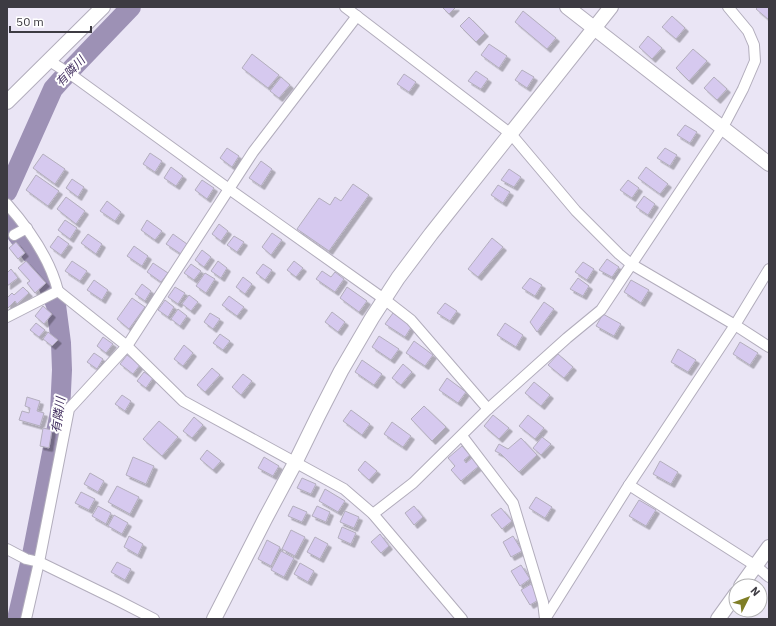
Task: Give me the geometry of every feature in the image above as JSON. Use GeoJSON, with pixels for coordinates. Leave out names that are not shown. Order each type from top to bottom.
{"type":"FeatureCollection","features":[{"type":"Feature","properties":{"kind":"street"},"geometry":{"type":"LineString","coordinates":[[7,102],[54,64],[103,7]]}},
{"type":"Feature","properties":{"kind":"street"},"geometry":{"type":"LineString","coordinates":[[345,7],[511,134],[576,210],[619,254],[631,264],[735,325],[769,347]]}},
{"type":"Feature","properties":{"kind":"street"},"geometry":{"type":"LineString","coordinates":[[567,7],[769,164]]}},
{"type":"Feature","properties":{"kind":"street"},"geometry":{"type":"LineString","coordinates":[[214,619],[341,371],[384,299],[431,234],[611,7]]}},
{"type":"Feature","properties":{"kind":"street"},"geometry":{"type":"LineString","coordinates":[[373,514],[413,483],[488,409],[567,338],[601,310],[723,127],[743,89],[755,61],[754,45],[748,31],[728,7]]}},
{"type":"Feature","properties":{"kind":"street"},"geometry":{"type":"LineString","coordinates":[[26,619],[33,561],[68,409],[127,346],[253,152],[357,16]]}},
{"type":"Feature","properties":{"kind":"street"},"geometry":{"type":"LineString","coordinates":[[54,64],[73,76],[384,299],[411,320],[488,409]]}},
{"type":"Feature","properties":{"kind":"street"},"geometry":{"type":"LineString","coordinates":[[8,205],[54,275],[58,292],[127,346],[183,401],[344,489],[373,514],[462,619]]}},
{"type":"Feature","properties":{"kind":"street"},"geometry":{"type":"LineString","coordinates":[[14,235],[25,229]]}},
{"type":"Feature","properties":{"kind":"street"},"geometry":{"type":"LineString","coordinates":[[545,619],[629,485],[735,325],[769,270]]}},
{"type":"Feature","properties":{"kind":"street"},"geometry":{"type":"LineString","coordinates":[[11,315],[58,292]]}},
{"type":"Feature","properties":{"kind":"street"},"geometry":{"type":"LineString","coordinates":[[462,436],[513,503],[543,602],[545,619]]}},
{"type":"Feature","properties":{"kind":"street"},"geometry":{"type":"LineString","coordinates":[[629,485],[756,566],[769,577]]}},
{"type":"Feature","properties":{"kind":"street"},"geometry":{"type":"LineString","coordinates":[[747,578],[769,547]]}},
{"type":"Feature","properties":{"kind":"street"},"geometry":{"type":"LineString","coordinates":[[7,549],[117,600],[154,619]]}},
{"type":"Feature","properties":{"kind":"street"},"geometry":{"type":"LineString","coordinates":[[718,619],[728,605]]}},
{"type":"Feature","properties":{"kind":"building"},"geometry":{"type":"Polygon","coordinates":[[[442,7],[456,7],[449,14],[442,7]]]}},
{"type":"Feature","properties":{"kind":"building"},"geometry":{"type":"Polygon","coordinates":[[[758,7],[769,7],[769,20],[756,9],[758,7]]]}},
{"type":"Feature","properties":{"kind":"building"},"geometry":{"type":"Polygon","coordinates":[[[523,11],[556,38],[547,49],[515,22],[523,11]]]}},
{"type":"Feature","properties":{"kind":"building"},"geometry":{"type":"Polygon","coordinates":[[[672,16],[685,28],[676,39],[662,27],[672,16]]]}},
{"type":"Feature","properties":{"kind":"building"},"geometry":{"type":"Polygon","coordinates":[[[469,17],[485,33],[476,42],[460,26],[469,17]]]}},
{"type":"Feature","properties":{"kind":"building"},"geometry":{"type":"Polygon","coordinates":[[[648,36],[662,48],[652,59],[639,47],[648,36]]]}},
{"type":"Feature","properties":{"kind":"building"},"geometry":{"type":"Polygon","coordinates":[[[489,44],[507,56],[499,68],[481,55],[489,44]]]}},
{"type":"Feature","properties":{"kind":"building"},"geometry":{"type":"Polygon","coordinates":[[[693,49],[707,61],[689,81],[676,68],[693,49]]]}},
{"type":"Feature","properties":{"kind":"building"},"geometry":{"type":"Polygon","coordinates":[[[252,54],[279,75],[268,88],[242,68],[252,54]]]}},
{"type":"Feature","properties":{"kind":"building"},"geometry":{"type":"Polygon","coordinates":[[[522,70],[534,77],[527,88],[515,80],[522,70]]]}},
{"type":"Feature","properties":{"kind":"building"},"geometry":{"type":"Polygon","coordinates":[[[476,71],[488,79],[481,89],[468,81],[476,71]]]}},
{"type":"Feature","properties":{"kind":"building"},"geometry":{"type":"Polygon","coordinates":[[[404,74],[416,82],[409,92],[397,84],[404,74]]]}},
{"type":"Feature","properties":{"kind":"building"},"geometry":{"type":"Polygon","coordinates":[[[281,77],[290,85],[279,98],[270,91],[281,77]]]}},
{"type":"Feature","properties":{"kind":"building"},"geometry":{"type":"Polygon","coordinates":[[[714,77],[727,89],[717,100],[704,88],[714,77]]]}},
{"type":"Feature","properties":{"kind":"building"},"geometry":{"type":"Polygon","coordinates":[[[685,125],[697,132],[690,143],[677,135],[685,125]]]}},
{"type":"Feature","properties":{"kind":"building"},"geometry":{"type":"Polygon","coordinates":[[[227,148],[239,156],[232,167],[220,158],[227,148]]]}},
{"type":"Feature","properties":{"kind":"building"},"geometry":{"type":"Polygon","coordinates":[[[665,148],[677,155],[670,166],[657,158],[665,148]]]}},
{"type":"Feature","properties":{"kind":"building"},"geometry":{"type":"Polygon","coordinates":[[[150,153],[162,161],[155,172],[143,164],[150,153]]]}},
{"type":"Feature","properties":{"kind":"building"},"geometry":{"type":"Polygon","coordinates":[[[43,154],[65,169],[55,184],[33,168],[43,154]]]}},
{"type":"Feature","properties":{"kind":"building"},"geometry":{"type":"Polygon","coordinates":[[[261,161],[272,169],[261,186],[249,178],[261,161]]]}},
{"type":"Feature","properties":{"kind":"building"},"geometry":{"type":"Polygon","coordinates":[[[171,167],[183,176],[176,186],[164,178],[171,167]]]}},
{"type":"Feature","properties":{"kind":"building"},"geometry":{"type":"Polygon","coordinates":[[[646,167],[668,184],[660,194],[638,178],[646,167]]]}},
{"type":"Feature","properties":{"kind":"building"},"geometry":{"type":"Polygon","coordinates":[[[509,169],[521,177],[514,187],[501,180],[509,169]]]}},
{"type":"Feature","properties":{"kind":"building"},"geometry":{"type":"Polygon","coordinates":[[[36,175],[59,191],[48,206],[26,190],[36,175]]]}},
{"type":"Feature","properties":{"kind":"building"},"geometry":{"type":"Polygon","coordinates":[[[72,179],[84,187],[78,197],[66,188],[72,179]]]}},
{"type":"Feature","properties":{"kind":"building"},"geometry":{"type":"Polygon","coordinates":[[[202,180],[214,188],[207,199],[195,190],[202,180]]]}},
{"type":"Feature","properties":{"kind":"building"},"geometry":{"type":"Polygon","coordinates":[[[628,180],[639,188],[632,198],[620,190],[628,180]]]}},
{"type":"Feature","properties":{"kind":"building"},"geometry":{"type":"Polygon","coordinates":[[[353,184],[369,195],[329,251],[297,229],[319,198],[330,205],[335,197],[341,201],[353,184]]]}},
{"type":"Feature","properties":{"kind":"building"},"geometry":{"type":"Polygon","coordinates":[[[498,185],[510,192],[503,203],[491,195],[498,185]]]}},
{"type":"Feature","properties":{"kind":"building"},"geometry":{"type":"Polygon","coordinates":[[[644,196],[655,204],[648,215],[636,207],[644,196]]]}},
{"type":"Feature","properties":{"kind":"building"},"geometry":{"type":"Polygon","coordinates":[[[66,197],[85,211],[76,224],[57,209],[66,197]]]}},
{"type":"Feature","properties":{"kind":"building"},"geometry":{"type":"Polygon","coordinates":[[[107,201],[121,212],[115,221],[100,211],[107,201]]]}},
{"type":"Feature","properties":{"kind":"building"},"geometry":{"type":"Polygon","coordinates":[[[65,220],[77,228],[70,239],[58,230],[65,220]]]}},
{"type":"Feature","properties":{"kind":"building"},"geometry":{"type":"Polygon","coordinates":[[[147,220],[162,231],[155,240],[141,230],[147,220]]]}},
{"type":"Feature","properties":{"kind":"building"},"geometry":{"type":"Polygon","coordinates":[[[219,224],[228,231],[221,241],[212,234],[219,224]]]}},
{"type":"Feature","properties":{"kind":"building"},"geometry":{"type":"Polygon","coordinates":[[[272,233],[282,240],[271,255],[262,247],[272,233]]]}},
{"type":"Feature","properties":{"kind":"building"},"geometry":{"type":"Polygon","coordinates":[[[88,234],[102,244],[96,254],[81,243],[88,234]]]}},
{"type":"Feature","properties":{"kind":"building"},"geometry":{"type":"Polygon","coordinates":[[[173,234],[187,244],[181,254],[166,244],[173,234]]]}},
{"type":"Feature","properties":{"kind":"building"},"geometry":{"type":"Polygon","coordinates":[[[58,236],[69,244],[61,255],[50,247],[58,236]]]}},
{"type":"Feature","properties":{"kind":"building"},"geometry":{"type":"Polygon","coordinates":[[[234,236],[244,242],[237,252],[227,245],[234,236]]]}},
{"type":"Feature","properties":{"kind":"building"},"geometry":{"type":"Polygon","coordinates":[[[492,238],[503,247],[478,277],[468,269],[492,238]]]}},
{"type":"Feature","properties":{"kind":"building"},"geometry":{"type":"Polygon","coordinates":[[[16,242],[25,253],[18,259],[9,248],[16,242]]]}},
{"type":"Feature","properties":{"kind":"building"},"geometry":{"type":"Polygon","coordinates":[[[134,246],[148,256],[142,266],[127,256],[134,246]]]}},
{"type":"Feature","properties":{"kind":"building"},"geometry":{"type":"Polygon","coordinates":[[[202,250],[211,257],[204,267],[195,260],[202,250]]]}},
{"type":"Feature","properties":{"kind":"building"},"geometry":{"type":"Polygon","coordinates":[[[607,259],[619,267],[612,277],[599,270],[607,259]]]}},
{"type":"Feature","properties":{"kind":"building"},"geometry":{"type":"Polygon","coordinates":[[[26,261],[46,283],[35,293],[27,283],[30,281],[18,268],[26,261]]]}},
{"type":"Feature","properties":{"kind":"building"},"geometry":{"type":"Polygon","coordinates":[[[72,261],[87,271],[80,281],[65,271],[72,261]]]}},
{"type":"Feature","properties":{"kind":"building"},"geometry":{"type":"Polygon","coordinates":[[[218,261],[227,268],[221,278],[211,271],[218,261]]]}},
{"type":"Feature","properties":{"kind":"building"},"geometry":{"type":"Polygon","coordinates":[[[294,261],[303,268],[296,277],[287,270],[294,261]]]}},
{"type":"Feature","properties":{"kind":"building"},"geometry":{"type":"Polygon","coordinates":[[[583,262],[594,269],[587,280],[575,272],[583,262]]]}},
{"type":"Feature","properties":{"kind":"building"},"geometry":{"type":"Polygon","coordinates":[[[153,263],[168,273],[161,282],[147,272],[153,263]]]}},
{"type":"Feature","properties":{"kind":"building"},"geometry":{"type":"Polygon","coordinates":[[[191,264],[201,271],[194,280],[184,273],[191,264]]]}},
{"type":"Feature","properties":{"kind":"building"},"geometry":{"type":"Polygon","coordinates":[[[263,264],[272,270],[265,280],[256,273],[263,264]]]}},
{"type":"Feature","properties":{"kind":"building"},"geometry":{"type":"Polygon","coordinates":[[[11,269],[18,278],[7,286],[7,273],[11,269]]]}},
{"type":"Feature","properties":{"kind":"building"},"geometry":{"type":"Polygon","coordinates":[[[322,271],[331,277],[335,272],[344,279],[335,292],[316,279],[322,271]]]}},
{"type":"Feature","properties":{"kind":"building"},"geometry":{"type":"Polygon","coordinates":[[[205,273],[215,279],[206,293],[196,286],[205,273]]]}},
{"type":"Feature","properties":{"kind":"building"},"geometry":{"type":"Polygon","coordinates":[[[243,277],[252,284],[245,294],[236,287],[243,277]]]}},
{"type":"Feature","properties":{"kind":"building"},"geometry":{"type":"Polygon","coordinates":[[[530,278],[542,285],[535,296],[522,288],[530,278]]]}},
{"type":"Feature","properties":{"kind":"building"},"geometry":{"type":"Polygon","coordinates":[[[578,278],[589,286],[583,296],[570,289],[578,278]]]}},
{"type":"Feature","properties":{"kind":"building"},"geometry":{"type":"Polygon","coordinates":[[[94,280],[108,290],[102,300],[87,290],[94,280]]]}},
{"type":"Feature","properties":{"kind":"building"},"geometry":{"type":"Polygon","coordinates":[[[631,280],[649,290],[641,303],[624,292],[631,280]]]}},
{"type":"Feature","properties":{"kind":"building"},"geometry":{"type":"Polygon","coordinates":[[[142,284],[151,291],[145,301],[135,294],[142,284]]]}},
{"type":"Feature","properties":{"kind":"building"},"geometry":{"type":"Polygon","coordinates":[[[23,287],[29,293],[17,304],[15,301],[8,308],[7,298],[12,293],[14,295],[23,287]]]}},
{"type":"Feature","properties":{"kind":"building"},"geometry":{"type":"Polygon","coordinates":[[[175,287],[185,293],[178,304],[168,297],[175,287]]]}},
{"type":"Feature","properties":{"kind":"building"},"geometry":{"type":"Polygon","coordinates":[[[347,287],[367,301],[359,312],[340,298],[347,287]]]}},
{"type":"Feature","properties":{"kind":"building"},"geometry":{"type":"Polygon","coordinates":[[[189,295],[198,302],[191,311],[182,304],[189,295]]]}},
{"type":"Feature","properties":{"kind":"building"},"geometry":{"type":"Polygon","coordinates":[[[229,296],[244,307],[237,316],[222,305],[229,296]]]}},
{"type":"Feature","properties":{"kind":"building"},"geometry":{"type":"Polygon","coordinates":[[[132,298],[145,307],[129,329],[117,319],[132,298]]]}},
{"type":"Feature","properties":{"kind":"building"},"geometry":{"type":"Polygon","coordinates":[[[165,300],[174,307],[168,317],[158,310],[165,300]]]}},
{"type":"Feature","properties":{"kind":"building"},"geometry":{"type":"Polygon","coordinates":[[[544,302],[554,309],[537,332],[530,322],[544,302]]]}},
{"type":"Feature","properties":{"kind":"building"},"geometry":{"type":"Polygon","coordinates":[[[445,303],[457,311],[450,321],[437,313],[445,303]]]}},
{"type":"Feature","properties":{"kind":"building"},"geometry":{"type":"Polygon","coordinates":[[[43,306],[52,314],[44,324],[35,316],[43,306]]]}},
{"type":"Feature","properties":{"kind":"building"},"geometry":{"type":"Polygon","coordinates":[[[178,309],[187,316],[180,326],[171,319],[178,309]]]}},
{"type":"Feature","properties":{"kind":"building"},"geometry":{"type":"Polygon","coordinates":[[[332,312],[345,322],[338,332],[325,322],[332,312]]]}},
{"type":"Feature","properties":{"kind":"building"},"geometry":{"type":"Polygon","coordinates":[[[210,313],[220,319],[213,329],[204,322],[210,313]]]}},
{"type":"Feature","properties":{"kind":"building"},"geometry":{"type":"Polygon","coordinates":[[[393,313],[412,326],[405,337],[385,324],[393,313]]]}},
{"type":"Feature","properties":{"kind":"building"},"geometry":{"type":"Polygon","coordinates":[[[603,314],[621,324],[614,336],[596,326],[603,314]]]}},
{"type":"Feature","properties":{"kind":"building"},"geometry":{"type":"Polygon","coordinates":[[[36,323],[45,330],[39,337],[30,330],[36,323]]]}},
{"type":"Feature","properties":{"kind":"building"},"geometry":{"type":"Polygon","coordinates":[[[505,323],[523,335],[516,347],[497,335],[505,323]]]}},
{"type":"Feature","properties":{"kind":"building"},"geometry":{"type":"Polygon","coordinates":[[[48,332],[58,340],[52,346],[43,339],[48,332]]]}},
{"type":"Feature","properties":{"kind":"building"},"geometry":{"type":"Polygon","coordinates":[[[220,334],[230,341],[223,350],[213,343],[220,334]]]}},
{"type":"Feature","properties":{"kind":"building"},"geometry":{"type":"Polygon","coordinates":[[[379,336],[399,349],[391,360],[372,347],[379,336]]]}},
{"type":"Feature","properties":{"kind":"building"},"geometry":{"type":"Polygon","coordinates":[[[103,337],[113,344],[106,353],[97,346],[103,337]]]}},
{"type":"Feature","properties":{"kind":"building"},"geometry":{"type":"Polygon","coordinates":[[[414,341],[433,355],[425,366],[406,353],[414,341]]]}},
{"type":"Feature","properties":{"kind":"building"},"geometry":{"type":"Polygon","coordinates":[[[740,342],[758,353],[750,365],[733,354],[740,342]]]}},
{"type":"Feature","properties":{"kind":"building"},"geometry":{"type":"Polygon","coordinates":[[[184,345],[193,353],[183,366],[174,359],[184,345]]]}},
{"type":"Feature","properties":{"kind":"building"},"geometry":{"type":"Polygon","coordinates":[[[678,349],[696,360],[688,372],[671,362],[678,349]]]}},
{"type":"Feature","properties":{"kind":"building"},"geometry":{"type":"Polygon","coordinates":[[[94,353],[103,359],[97,369],[87,362],[94,353]]]}},
{"type":"Feature","properties":{"kind":"building"},"geometry":{"type":"Polygon","coordinates":[[[558,354],[573,367],[564,378],[548,365],[558,354]]]}},
{"type":"Feature","properties":{"kind":"building"},"geometry":{"type":"Polygon","coordinates":[[[127,355],[140,365],[133,374],[120,364],[127,355]]]}},
{"type":"Feature","properties":{"kind":"building"},"geometry":{"type":"Polygon","coordinates":[[[362,360],[382,374],[374,385],[355,372],[362,360]]]}},
{"type":"Feature","properties":{"kind":"building"},"geometry":{"type":"Polygon","coordinates":[[[403,364],[412,372],[401,385],[392,378],[403,364]]]}},
{"type":"Feature","properties":{"kind":"building"},"geometry":{"type":"Polygon","coordinates":[[[212,368],[220,375],[205,392],[197,385],[212,368]]]}},
{"type":"Feature","properties":{"kind":"building"},"geometry":{"type":"Polygon","coordinates":[[[144,372],[153,378],[146,388],[137,381],[144,372]]]}},
{"type":"Feature","properties":{"kind":"building"},"geometry":{"type":"Polygon","coordinates":[[[243,374],[252,381],[241,395],[232,387],[243,374]]]}},
{"type":"Feature","properties":{"kind":"building"},"geometry":{"type":"Polygon","coordinates":[[[447,378],[466,392],[458,403],[439,390],[447,378]]]}},
{"type":"Feature","properties":{"kind":"building"},"geometry":{"type":"Polygon","coordinates":[[[534,382],[550,395],[541,406],[525,393],[534,382]]]}},
{"type":"Feature","properties":{"kind":"building"},"geometry":{"type":"Polygon","coordinates":[[[122,395],[131,401],[125,411],[115,404],[122,395]]]}},
{"type":"Feature","properties":{"kind":"building"},"geometry":{"type":"Polygon","coordinates":[[[27,397],[40,401],[37,411],[44,413],[40,426],[19,420],[22,411],[29,413],[30,408],[25,406],[27,397]]]}},
{"type":"Feature","properties":{"kind":"building"},"geometry":{"type":"Polygon","coordinates":[[[424,406],[446,427],[432,441],[411,419],[424,406]]]}},
{"type":"Feature","properties":{"kind":"building"},"geometry":{"type":"Polygon","coordinates":[[[351,410],[370,424],[362,435],[343,421],[351,410]]]}},
{"type":"Feature","properties":{"kind":"building"},"geometry":{"type":"Polygon","coordinates":[[[493,415],[509,428],[499,439],[484,426],[493,415]]]}},
{"type":"Feature","properties":{"kind":"building"},"geometry":{"type":"Polygon","coordinates":[[[528,415],[544,428],[535,439],[519,426],[528,415]]]}},
{"type":"Feature","properties":{"kind":"building"},"geometry":{"type":"Polygon","coordinates":[[[194,417],[203,425],[192,438],[183,431],[194,417]]]}},
{"type":"Feature","properties":{"kind":"building"},"geometry":{"type":"Polygon","coordinates":[[[159,421],[178,437],[162,456],[143,439],[159,421]]]}},
{"type":"Feature","properties":{"kind":"building"},"geometry":{"type":"Polygon","coordinates":[[[392,422],[411,436],[403,447],[384,434],[392,422]]]}},
{"type":"Feature","properties":{"kind":"building"},"geometry":{"type":"Polygon","coordinates":[[[43,428],[52,430],[49,448],[40,446],[43,428]]]}},
{"type":"Feature","properties":{"kind":"building"},"geometry":{"type":"Polygon","coordinates":[[[542,437],[551,444],[541,455],[533,448],[542,437]]]}},
{"type":"Feature","properties":{"kind":"building"},"geometry":{"type":"Polygon","coordinates":[[[521,438],[537,455],[519,472],[501,454],[495,451],[499,444],[508,449],[521,438]]]}},
{"type":"Feature","properties":{"kind":"building"},"geometry":{"type":"Polygon","coordinates":[[[462,446],[470,455],[464,460],[466,463],[472,458],[479,466],[461,481],[451,470],[455,466],[448,458],[462,446]]]}},
{"type":"Feature","properties":{"kind":"building"},"geometry":{"type":"Polygon","coordinates":[[[207,450],[221,461],[213,470],[200,459],[207,450]]]}},
{"type":"Feature","properties":{"kind":"building"},"geometry":{"type":"Polygon","coordinates":[[[133,457],[154,466],[146,484],[126,475],[133,457]]]}},
{"type":"Feature","properties":{"kind":"building"},"geometry":{"type":"Polygon","coordinates":[[[264,457],[279,466],[273,476],[258,468],[264,457]]]}},
{"type":"Feature","properties":{"kind":"building"},"geometry":{"type":"Polygon","coordinates":[[[365,461],[377,471],[369,480],[358,470],[365,461]]]}},
{"type":"Feature","properties":{"kind":"building"},"geometry":{"type":"Polygon","coordinates":[[[660,461],[678,472],[671,484],[653,474],[660,461]]]}},
{"type":"Feature","properties":{"kind":"building"},"geometry":{"type":"Polygon","coordinates":[[[90,473],[104,481],[98,492],[84,484],[90,473]]]}},
{"type":"Feature","properties":{"kind":"building"},"geometry":{"type":"Polygon","coordinates":[[[302,478],[316,484],[311,494],[297,488],[302,478]]]}},
{"type":"Feature","properties":{"kind":"building"},"geometry":{"type":"Polygon","coordinates":[[[117,486],[139,497],[130,514],[108,502],[117,486]]]}},
{"type":"Feature","properties":{"kind":"building"},"geometry":{"type":"Polygon","coordinates":[[[325,489],[345,501],[338,512],[319,501],[325,489]]]}},
{"type":"Feature","properties":{"kind":"building"},"geometry":{"type":"Polygon","coordinates":[[[81,492],[95,499],[89,510],[75,503],[81,492]]]}},
{"type":"Feature","properties":{"kind":"building"},"geometry":{"type":"Polygon","coordinates":[[[536,497],[552,507],[545,518],[529,508],[536,497]]]}},
{"type":"Feature","properties":{"kind":"building"},"geometry":{"type":"Polygon","coordinates":[[[639,500],[656,510],[646,526],[629,516],[639,500]]]}},
{"type":"Feature","properties":{"kind":"building"},"geometry":{"type":"Polygon","coordinates":[[[98,506],[111,513],[106,524],[92,516],[98,506]]]}},
{"type":"Feature","properties":{"kind":"building"},"geometry":{"type":"Polygon","coordinates":[[[293,506],[307,512],[302,522],[288,516],[293,506]]]}},
{"type":"Feature","properties":{"kind":"building"},"geometry":{"type":"Polygon","coordinates":[[[317,506],[330,512],[326,522],[312,516],[317,506]]]}},
{"type":"Feature","properties":{"kind":"building"},"geometry":{"type":"Polygon","coordinates":[[[414,506],[423,517],[414,525],[405,513],[414,506]]]}},
{"type":"Feature","properties":{"kind":"building"},"geometry":{"type":"Polygon","coordinates":[[[501,508],[512,521],[502,529],[491,515],[501,508]]]}},
{"type":"Feature","properties":{"kind":"building"},"geometry":{"type":"Polygon","coordinates":[[[345,511],[359,517],[354,528],[340,522],[345,511]]]}},
{"type":"Feature","properties":{"kind":"building"},"geometry":{"type":"Polygon","coordinates":[[[114,515],[128,523],[122,534],[108,526],[114,515]]]}},
{"type":"Feature","properties":{"kind":"building"},"geometry":{"type":"Polygon","coordinates":[[[342,527],[356,533],[351,544],[338,538],[342,527]]]}},
{"type":"Feature","properties":{"kind":"building"},"geometry":{"type":"Polygon","coordinates":[[[291,530],[305,537],[295,556],[282,549],[291,530]]]}},
{"type":"Feature","properties":{"kind":"building"},"geometry":{"type":"Polygon","coordinates":[[[380,534],[389,546],[381,553],[371,542],[380,534]]]}},
{"type":"Feature","properties":{"kind":"building"},"geometry":{"type":"Polygon","coordinates":[[[129,536],[143,544],[138,555],[124,547],[129,536]]]}},
{"type":"Feature","properties":{"kind":"building"},"geometry":{"type":"Polygon","coordinates":[[[513,536],[522,551],[511,557],[503,542],[513,536]]]}},
{"type":"Feature","properties":{"kind":"building"},"geometry":{"type":"Polygon","coordinates":[[[315,537],[328,544],[320,559],[307,552],[315,537]]]}},
{"type":"Feature","properties":{"kind":"building"},"geometry":{"type":"Polygon","coordinates":[[[267,540],[280,547],[271,566],[258,559],[267,540]]]}},
{"type":"Feature","properties":{"kind":"building"},"geometry":{"type":"Polygon","coordinates":[[[281,551],[294,558],[284,577],[271,570],[281,551]]]}},
{"type":"Feature","properties":{"kind":"building"},"geometry":{"type":"Polygon","coordinates":[[[117,562],[131,569],[125,580],[111,572],[117,562]]]}},
{"type":"Feature","properties":{"kind":"building"},"geometry":{"type":"Polygon","coordinates":[[[300,563],[314,571],[308,582],[294,574],[300,563]]]}},
{"type":"Feature","properties":{"kind":"building"},"geometry":{"type":"Polygon","coordinates":[[[521,565],[530,579],[520,586],[511,571],[521,565]]]}},
{"type":"Feature","properties":{"kind":"building"},"geometry":{"type":"Polygon","coordinates":[[[531,584],[540,599],[530,605],[521,590],[531,584]]]}},
{"type":"Feature","properties":{"kind":"waterway","name":"有隣川"},"geometry":{"type":"LineString","coordinates":[[7,192],[53,89],[131,7]]}},
{"type":"Feature","properties":{"kind":"waterway","name":"有隣川"},"geometry":{"type":"LineString","coordinates":[[7,221],[40,265],[56,305],[61,343],[62,370],[60,412],[32,555],[17,619]]}}]}
